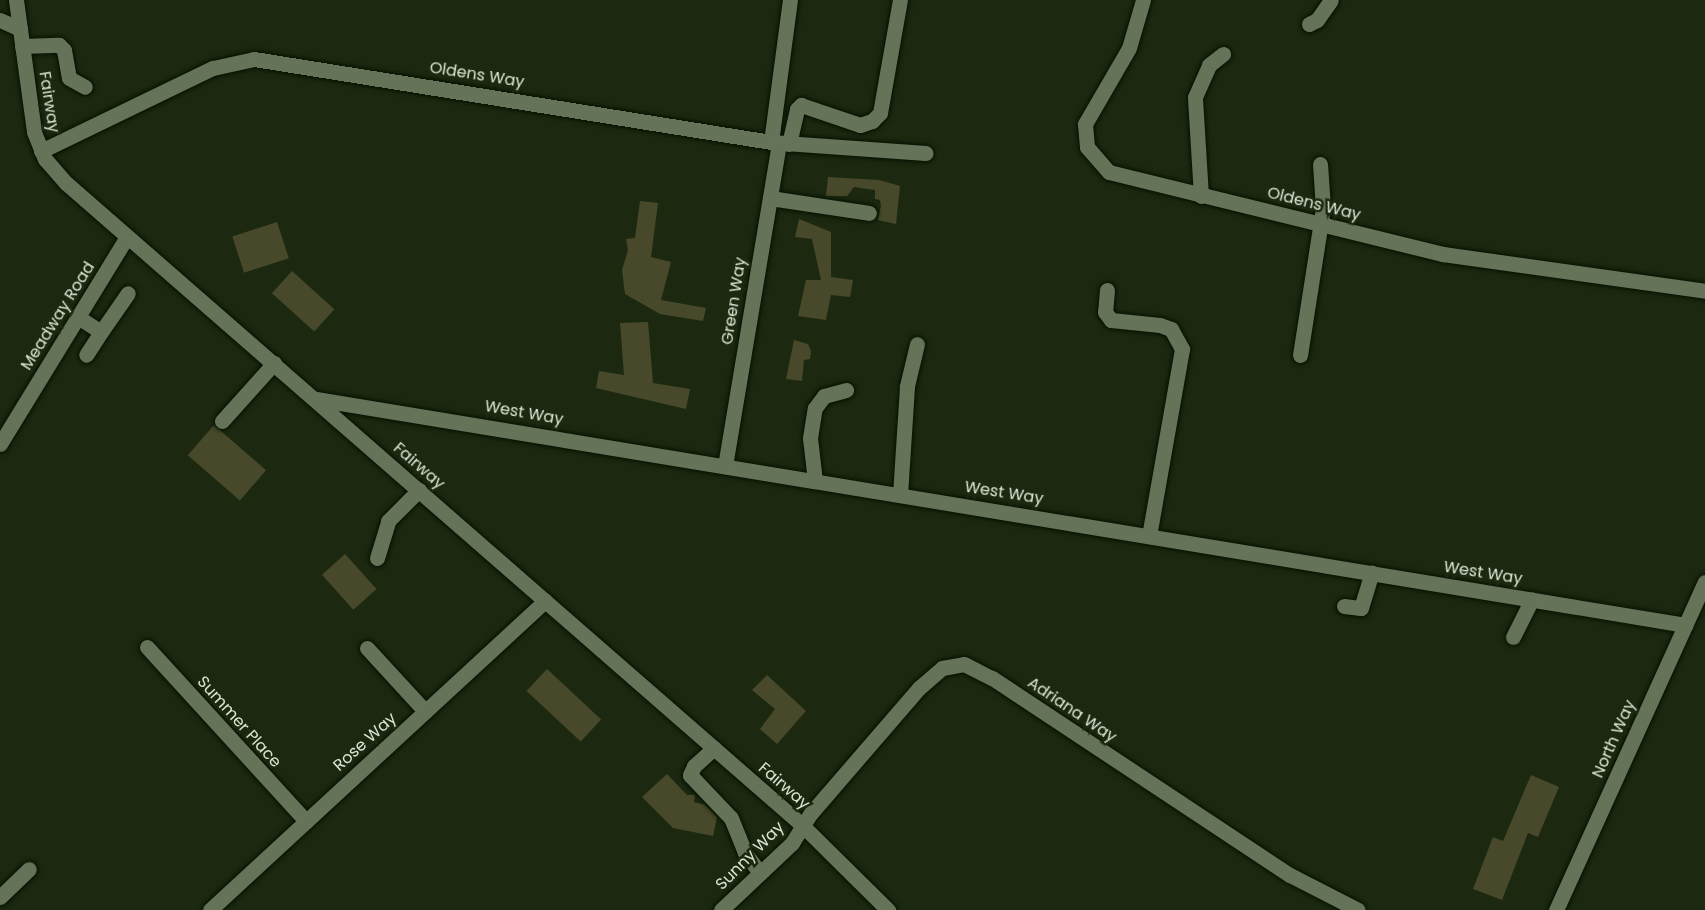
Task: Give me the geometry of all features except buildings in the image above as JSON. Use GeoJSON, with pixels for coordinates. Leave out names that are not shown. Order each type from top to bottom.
{"type":"FeatureCollection","features":[{"type":"Feature","properties":{"kind":"street","name":"Fairway"},"geometry":{"type":"LineString","coordinates":[[16,0],[31,120],[41,151],[66,183],[803,826],[888,910]]}},
{"type":"Feature","properties":{"kind":"street"},"geometry":{"type":"LineString","coordinates":[[780,143],[790,0]]}},
{"type":"Feature","properties":{"kind":"street"},"geometry":{"type":"LineString","coordinates":[[780,143],[801,105],[860,125],[873,121],[880,113],[900,0]]}},
{"type":"Feature","properties":{"kind":"street","name":"Oldens Way"},"geometry":{"type":"LineString","coordinates":[[1143,0],[1129,48],[1085,124],[1085,141],[1095,160],[1109,172],[1443,254],[1705,291]]}},
{"type":"Feature","properties":{"kind":"street"},"geometry":{"type":"LineString","coordinates":[[1309,24],[1317,20],[1331,0]]}},
{"type":"Feature","properties":{"kind":"street"},"geometry":{"type":"LineString","coordinates":[[0,21],[20,29]]}},
{"type":"Feature","properties":{"kind":"street"},"geometry":{"type":"LineString","coordinates":[[22,46],[59,45],[64,50],[69,78],[85,87]]}},
{"type":"Feature","properties":{"kind":"street"},"geometry":{"type":"LineString","coordinates":[[1201,196],[1195,97],[1209,65],[1223,54]]}},
{"type":"Feature","properties":{"kind":"street","name":"Oldens Way"},"geometry":{"type":"LineString","coordinates":[[41,151],[213,68],[254,59],[780,143],[926,153]]}},
{"type":"Feature","properties":{"kind":"street","name":"Green Way"},"geometry":{"type":"LineString","coordinates":[[725,466],[780,143]]}},
{"type":"Feature","properties":{"kind":"street"},"geometry":{"type":"LineString","coordinates":[[1300,355],[1321,225],[1323,199],[1320,164]]}},
{"type":"Feature","properties":{"kind":"street"},"geometry":{"type":"LineString","coordinates":[[770,198],[869,213]]}},
{"type":"Feature","properties":{"kind":"street","name":"Meadway Road"},"geometry":{"type":"LineString","coordinates":[[0,444],[127,237]]}},
{"type":"Feature","properties":{"kind":"street"},"geometry":{"type":"LineString","coordinates":[[1107,290],[1106,317],[1120,323],[1160,325],[1171,330],[1182,349],[1149,536]]}},
{"type":"Feature","properties":{"kind":"street"},"geometry":{"type":"LineString","coordinates":[[86,355],[128,293]]}},
{"type":"Feature","properties":{"kind":"street"},"geometry":{"type":"LineString","coordinates":[[78,317],[101,332]]}},
{"type":"Feature","properties":{"kind":"street"},"geometry":{"type":"LineString","coordinates":[[900,495],[908,386],[916,344]]}},
{"type":"Feature","properties":{"kind":"street"},"geometry":{"type":"LineString","coordinates":[[222,421],[273,363]]}},
{"type":"Feature","properties":{"kind":"street"},"geometry":{"type":"LineString","coordinates":[[815,481],[810,438],[815,408],[824,396],[846,390]]}},
{"type":"Feature","properties":{"kind":"street","name":"West Way"},"geometry":{"type":"LineString","coordinates":[[316,399],[1685,626]]}},
{"type":"Feature","properties":{"kind":"street"},"geometry":{"type":"LineString","coordinates":[[377,558],[387,521],[419,490]]}},
{"type":"Feature","properties":{"kind":"street"},"geometry":{"type":"LineString","coordinates":[[1344,606],[1361,608],[1372,573]]}},
{"type":"Feature","properties":{"kind":"street","name":"North Way"},"geometry":{"type":"LineString","coordinates":[[1556,910],[1705,582]]}},
{"type":"Feature","properties":{"kind":"street"},"geometry":{"type":"LineString","coordinates":[[1513,636],[1532,599]]}},
{"type":"Feature","properties":{"kind":"street","name":"Rose Way"},"geometry":{"type":"LineString","coordinates":[[210,910],[545,601]]}},
{"type":"Feature","properties":{"kind":"street","name":"Summer Place"},"geometry":{"type":"LineString","coordinates":[[147,647],[306,821]]}},
{"type":"Feature","properties":{"kind":"street"},"geometry":{"type":"LineString","coordinates":[[367,648],[425,711]]}},
{"type":"Feature","properties":{"kind":"street","name":"Adriana Way"},"geometry":{"type":"LineString","coordinates":[[803,826],[919,688],[942,668],[964,664],[992,678],[1290,875],[1358,910]]}},
{"type":"Feature","properties":{"kind":"street"},"geometry":{"type":"LineString","coordinates":[[714,748],[694,766],[690,775],[731,818],[745,853],[760,873]]}},
{"type":"Feature","properties":{"kind":"street","name":"Sunny Way"},"geometry":{"type":"LineString","coordinates":[[721,910],[792,843],[803,826]]}},
{"type":"Feature","properties":{"kind":"street"},"geometry":{"type":"LineString","coordinates":[[0,897],[29,869]]}}]}
